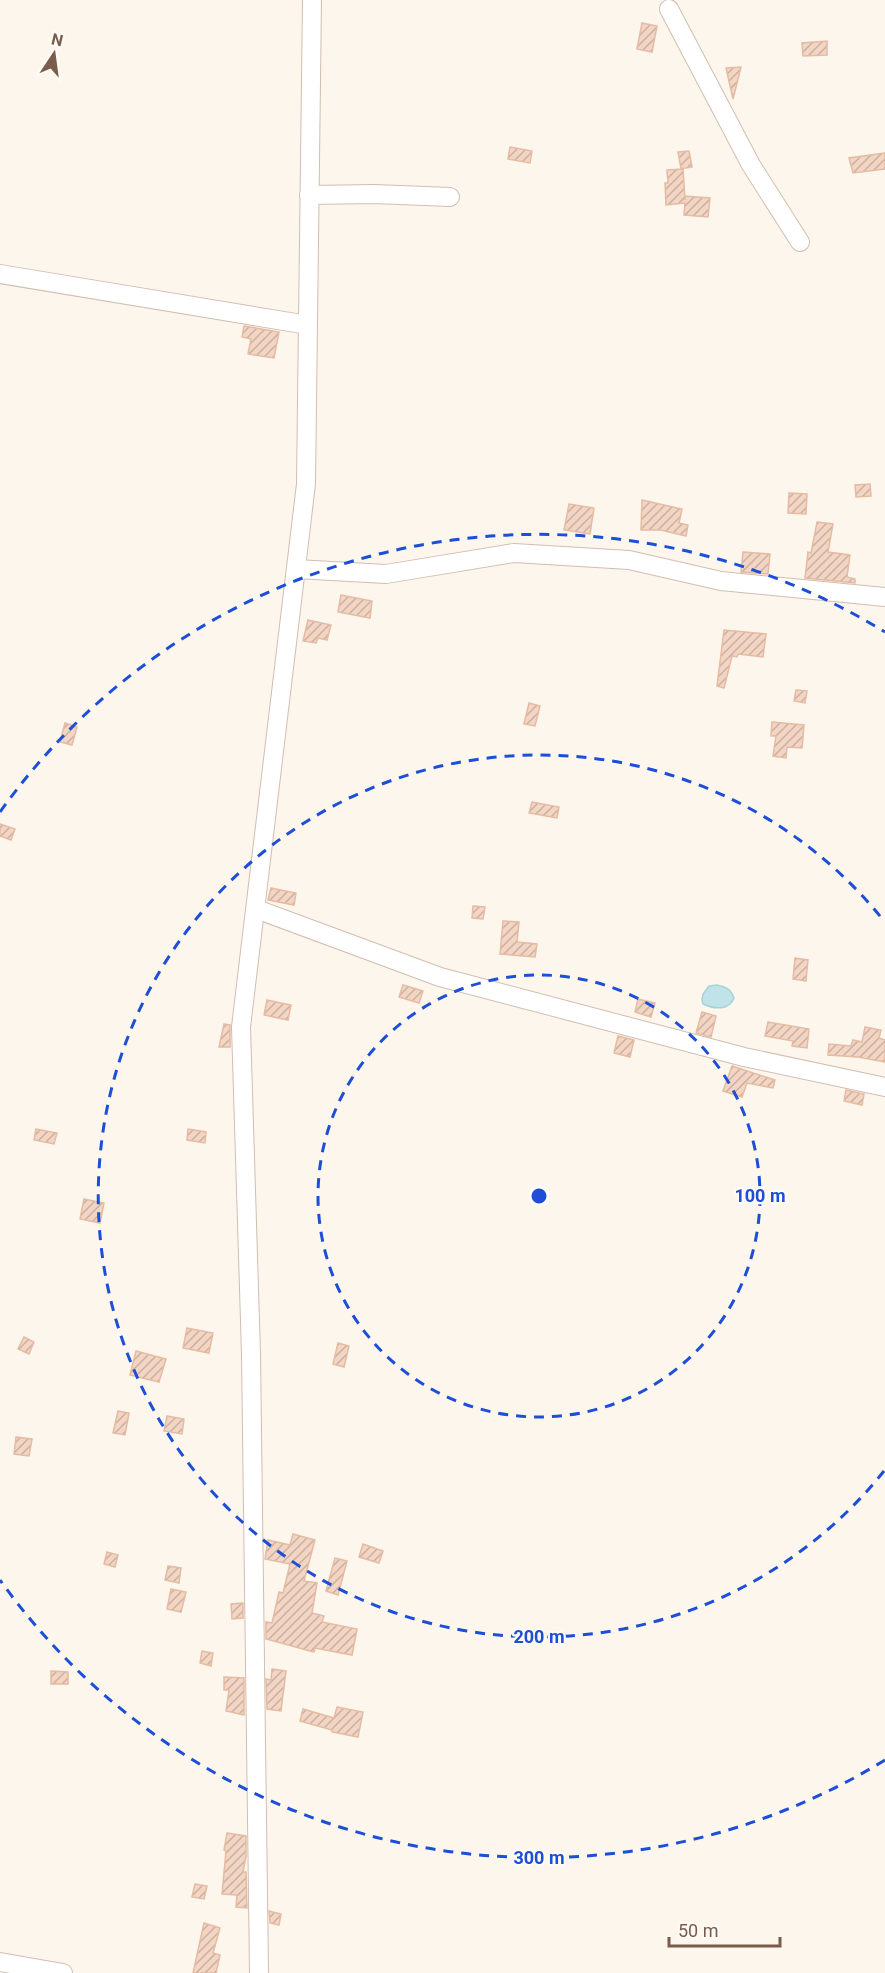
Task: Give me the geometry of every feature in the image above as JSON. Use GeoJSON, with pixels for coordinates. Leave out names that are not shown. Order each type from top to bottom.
{"type":"FeatureCollection","features":[{"type":"Feature","properties":{"kind":"street"},"geometry":{"type":"LineString","coordinates":[[259,1973],[251,1354],[241,1027],[306,484],[312,0]]}},
{"type":"Feature","properties":{"kind":"street"},"geometry":{"type":"LineString","coordinates":[[671,3],[751,165],[800,242]]}},
{"type":"Feature","properties":{"kind":"street"},"geometry":{"type":"LineString","coordinates":[[309,195],[374,194],[450,197]]}},
{"type":"Feature","properties":{"kind":"street"},"geometry":{"type":"LineString","coordinates":[[0,274],[308,325]]}},
{"type":"Feature","properties":{"kind":"street"},"geometry":{"type":"LineString","coordinates":[[296,569],[386,574],[514,553],[629,560],[721,581],[885,597]]}},
{"type":"Feature","properties":{"kind":"street"},"geometry":{"type":"LineString","coordinates":[[256,909],[440,977],[744,1057],[885,1086]]}},
{"type":"Feature","properties":{"kind":"street"},"geometry":{"type":"LineString","coordinates":[[0,1962],[63,1973]]}},
{"type":"Feature","properties":{"kind":"water"},"geometry":{"type":"Polygon","coordinates":[[[717,985],[730,990],[734,998],[732,1002],[721,1008],[703,1004],[703,994],[709,986],[717,985]]]}},
{"type":"Feature","properties":{"kind":"building"},"geometry":{"type":"Polygon","coordinates":[[[642,23],[657,26],[652,52],[637,49],[642,23]]]}},
{"type":"Feature","properties":{"kind":"building"},"geometry":{"type":"Polygon","coordinates":[[[827,41],[827,55],[803,56],[802,43],[827,41]]]}},
{"type":"Feature","properties":{"kind":"building"},"geometry":{"type":"Polygon","coordinates":[[[741,67],[733,99],[726,68],[741,67]]]}},
{"type":"Feature","properties":{"kind":"building"},"geometry":{"type":"Polygon","coordinates":[[[510,147],[532,151],[530,163],[508,159],[510,147]]]}},
{"type":"Feature","properties":{"kind":"building"},"geometry":{"type":"Polygon","coordinates":[[[689,151],[692,167],[681,169],[678,152],[689,151]]]}},
{"type":"Feature","properties":{"kind":"building"},"geometry":{"type":"Polygon","coordinates":[[[885,153],[885,169],[853,173],[849,158],[885,153]]]}},
{"type":"Feature","properties":{"kind":"building"},"geometry":{"type":"Polygon","coordinates":[[[683,169],[685,200],[685,196],[710,198],[708,217],[684,215],[685,203],[666,205],[667,170],[683,169]]]}},
{"type":"Feature","properties":{"kind":"building"},"geometry":{"type":"Polygon","coordinates":[[[244,326],[279,332],[274,358],[248,354],[251,339],[242,337],[244,326]]]}},
{"type":"Feature","properties":{"kind":"building"},"geometry":{"type":"Polygon","coordinates":[[[870,484],[871,496],[856,497],[855,485],[870,484]]]}},
{"type":"Feature","properties":{"kind":"building"},"geometry":{"type":"Polygon","coordinates":[[[789,493],[807,494],[806,514],[788,513],[789,493]]]}},
{"type":"Feature","properties":{"kind":"building"},"geometry":{"type":"Polygon","coordinates":[[[642,500],[682,509],[679,523],[688,525],[686,536],[661,530],[641,530],[642,500]]]}},
{"type":"Feature","properties":{"kind":"building"},"geometry":{"type":"Polygon","coordinates":[[[569,504],[594,508],[590,534],[564,530],[569,504]]]}},
{"type":"Feature","properties":{"kind":"building"},"geometry":{"type":"Polygon","coordinates":[[[817,522],[833,524],[828,552],[850,555],[847,577],[855,579],[855,583],[805,578],[808,552],[811,553],[817,522]]]}},
{"type":"Feature","properties":{"kind":"building"},"geometry":{"type":"Polygon","coordinates":[[[743,552],[770,554],[768,574],[741,572],[743,552]]]}},
{"type":"Feature","properties":{"kind":"building"},"geometry":{"type":"Polygon","coordinates":[[[341,595],[372,601],[370,618],[338,612],[341,595]]]}},
{"type":"Feature","properties":{"kind":"building"},"geometry":{"type":"Polygon","coordinates":[[[308,620],[331,625],[327,640],[318,638],[316,643],[303,641],[308,620]]]}},
{"type":"Feature","properties":{"kind":"building"},"geometry":{"type":"Polygon","coordinates":[[[724,630],[766,634],[763,657],[738,654],[737,657],[732,656],[724,688],[717,686],[724,630]]]}},
{"type":"Feature","properties":{"kind":"building"},"geometry":{"type":"Polygon","coordinates":[[[796,690],[807,691],[805,703],[794,701],[796,690]]]}},
{"type":"Feature","properties":{"kind":"building"},"geometry":{"type":"Polygon","coordinates":[[[529,703],[540,706],[535,726],[524,724],[529,703]]]}},
{"type":"Feature","properties":{"kind":"building"},"geometry":{"type":"Polygon","coordinates":[[[772,722],[804,725],[802,748],[787,747],[786,758],[773,756],[776,736],[771,736],[772,722]]]}},
{"type":"Feature","properties":{"kind":"building"},"geometry":{"type":"Polygon","coordinates":[[[65,723],[77,727],[72,745],[60,742],[65,723]]]}},
{"type":"Feature","properties":{"kind":"building"},"geometry":{"type":"Polygon","coordinates":[[[532,802],[559,807],[557,818],[529,813],[532,802]]]}},
{"type":"Feature","properties":{"kind":"building"},"geometry":{"type":"Polygon","coordinates":[[[0,824],[15,829],[11,840],[0,836],[0,824]]]}},
{"type":"Feature","properties":{"kind":"building"},"geometry":{"type":"Polygon","coordinates":[[[271,888],[296,893],[294,905],[268,900],[271,888]]]}},
{"type":"Feature","properties":{"kind":"building"},"geometry":{"type":"Polygon","coordinates":[[[473,906],[485,907],[483,919],[472,918],[473,906]]]}},
{"type":"Feature","properties":{"kind":"building"},"geometry":{"type":"Polygon","coordinates":[[[503,921],[519,922],[517,942],[537,944],[535,957],[500,954],[503,921]]]}},
{"type":"Feature","properties":{"kind":"building"},"geometry":{"type":"Polygon","coordinates":[[[795,958],[808,960],[806,981],[793,979],[795,958]]]}},
{"type":"Feature","properties":{"kind":"building"},"geometry":{"type":"Polygon","coordinates":[[[403,985],[423,991],[419,1003],[399,997],[403,985]]]}},
{"type":"Feature","properties":{"kind":"building"},"geometry":{"type":"Polygon","coordinates":[[[638,999],[655,1003],[651,1017],[635,1012],[638,999]]]}},
{"type":"Feature","properties":{"kind":"building"},"geometry":{"type":"Polygon","coordinates":[[[267,1000],[291,1005],[288,1020],[264,1015],[267,1000]]]}},
{"type":"Feature","properties":{"kind":"building"},"geometry":{"type":"Polygon","coordinates":[[[702,1012],[716,1016],[711,1037],[696,1033],[702,1012]]]}},
{"type":"Feature","properties":{"kind":"building"},"geometry":{"type":"Polygon","coordinates":[[[768,1022],[809,1029],[807,1048],[792,1046],[793,1041],[765,1036],[768,1022]]]}},
{"type":"Feature","properties":{"kind":"building"},"geometry":{"type":"Polygon","coordinates":[[[224,1024],[230,1025],[230,1047],[219,1047],[224,1024]]]}},
{"type":"Feature","properties":{"kind":"building"},"geometry":{"type":"Polygon","coordinates":[[[865,1027],[881,1030],[879,1038],[885,1040],[885,1062],[828,1055],[829,1044],[851,1046],[853,1040],[862,1042],[865,1027]]]}},
{"type":"Feature","properties":{"kind":"building"},"geometry":{"type":"Polygon","coordinates":[[[618,1036],[634,1040],[630,1057],[614,1053],[618,1036]]]}},
{"type":"Feature","properties":{"kind":"building"},"geometry":{"type":"Polygon","coordinates":[[[732,1066],[775,1080],[773,1088],[747,1083],[742,1097],[723,1091],[732,1066]]]}},
{"type":"Feature","properties":{"kind":"building"},"geometry":{"type":"Polygon","coordinates":[[[846,1090],[864,1094],[862,1105],[844,1101],[846,1090]]]}},
{"type":"Feature","properties":{"kind":"building"},"geometry":{"type":"Polygon","coordinates":[[[36,1129],[57,1133],[54,1144],[34,1140],[36,1129]]]}},
{"type":"Feature","properties":{"kind":"building"},"geometry":{"type":"Polygon","coordinates":[[[188,1129],[206,1132],[205,1143],[187,1140],[188,1129]]]}},
{"type":"Feature","properties":{"kind":"building"},"geometry":{"type":"Polygon","coordinates":[[[84,1199],[104,1203],[100,1223],[80,1219],[84,1199]]]}},
{"type":"Feature","properties":{"kind":"building"},"geometry":{"type":"Polygon","coordinates":[[[187,1328],[213,1333],[209,1353],[183,1348],[187,1328]]]}},
{"type":"Feature","properties":{"kind":"building"},"geometry":{"type":"Polygon","coordinates":[[[24,1337],[34,1342],[29,1354],[18,1349],[24,1337]]]}},
{"type":"Feature","properties":{"kind":"building"},"geometry":{"type":"Polygon","coordinates":[[[338,1343],[349,1346],[344,1367],[333,1364],[338,1343]]]}},
{"type":"Feature","properties":{"kind":"building"},"geometry":{"type":"Polygon","coordinates":[[[136,1351],[166,1359],[159,1382],[130,1375],[136,1351]]]}},
{"type":"Feature","properties":{"kind":"building"},"geometry":{"type":"Polygon","coordinates":[[[118,1411],[129,1413],[125,1435],[113,1433],[118,1411]]]}},
{"type":"Feature","properties":{"kind":"building"},"geometry":{"type":"Polygon","coordinates":[[[167,1416],[184,1419],[182,1434],[164,1431],[167,1416]]]}},
{"type":"Feature","properties":{"kind":"building"},"geometry":{"type":"Polygon","coordinates":[[[16,1437],[32,1439],[29,1456],[14,1454],[16,1437]]]}},
{"type":"Feature","properties":{"kind":"building"},"geometry":{"type":"Polygon","coordinates":[[[293,1534],[315,1540],[304,1581],[317,1583],[312,1613],[324,1616],[322,1622],[357,1629],[352,1655],[315,1648],[314,1652],[266,1639],[266,1622],[272,1623],[279,1592],[283,1593],[290,1564],[265,1559],[268,1540],[290,1545],[293,1534]]]}},
{"type":"Feature","properties":{"kind":"building"},"geometry":{"type":"Polygon","coordinates":[[[363,1544],[383,1551],[379,1563],[359,1557],[363,1544]]]}},
{"type":"Feature","properties":{"kind":"building"},"geometry":{"type":"Polygon","coordinates":[[[107,1552],[118,1555],[115,1567],[104,1564],[107,1552]]]}},
{"type":"Feature","properties":{"kind":"building"},"geometry":{"type":"Polygon","coordinates":[[[335,1558],[347,1561],[338,1595],[326,1591],[335,1558]]]}},
{"type":"Feature","properties":{"kind":"building"},"geometry":{"type":"Polygon","coordinates":[[[168,1566],[181,1568],[179,1583],[165,1580],[168,1566]]]}},
{"type":"Feature","properties":{"kind":"building"},"geometry":{"type":"Polygon","coordinates":[[[171,1589],[186,1592],[181,1612],[167,1609],[171,1589]]]}},
{"type":"Feature","properties":{"kind":"building"},"geometry":{"type":"Polygon","coordinates":[[[243,1603],[243,1618],[232,1619],[231,1604],[243,1603]]]}},
{"type":"Feature","properties":{"kind":"building"},"geometry":{"type":"Polygon","coordinates":[[[202,1651],[213,1653],[211,1666],[200,1663],[202,1651]]]}},
{"type":"Feature","properties":{"kind":"building"},"geometry":{"type":"Polygon","coordinates":[[[272,1669],[286,1671],[281,1711],[267,1709],[266,1679],[271,1680],[272,1669]]]}},
{"type":"Feature","properties":{"kind":"building"},"geometry":{"type":"Polygon","coordinates":[[[51,1671],[68,1672],[68,1684],[51,1684],[51,1671]]]}},
{"type":"Feature","properties":{"kind":"building"},"geometry":{"type":"Polygon","coordinates":[[[224,1677],[244,1678],[244,1715],[226,1711],[229,1690],[224,1690],[224,1677]]]}},
{"type":"Feature","properties":{"kind":"building"},"geometry":{"type":"Polygon","coordinates":[[[337,1707],[363,1712],[358,1737],[332,1732],[332,1730],[300,1721],[303,1709],[334,1718],[337,1707]]]}},
{"type":"Feature","properties":{"kind":"building"},"geometry":{"type":"Polygon","coordinates":[[[227,1833],[246,1836],[243,1872],[246,1872],[247,1908],[236,1907],[237,1895],[222,1894],[227,1833]]]}},
{"type":"Feature","properties":{"kind":"building"},"geometry":{"type":"Polygon","coordinates":[[[195,1884],[207,1886],[204,1899],[192,1897],[195,1884]]]}},
{"type":"Feature","properties":{"kind":"building"},"geometry":{"type":"Polygon","coordinates":[[[269,1911],[281,1914],[279,1925],[270,1923],[269,1911]]]}},
{"type":"Feature","properties":{"kind":"building"},"geometry":{"type":"Polygon","coordinates":[[[204,1923],[220,1928],[213,1953],[220,1955],[216,1973],[193,1973],[204,1923]]]}}]}
